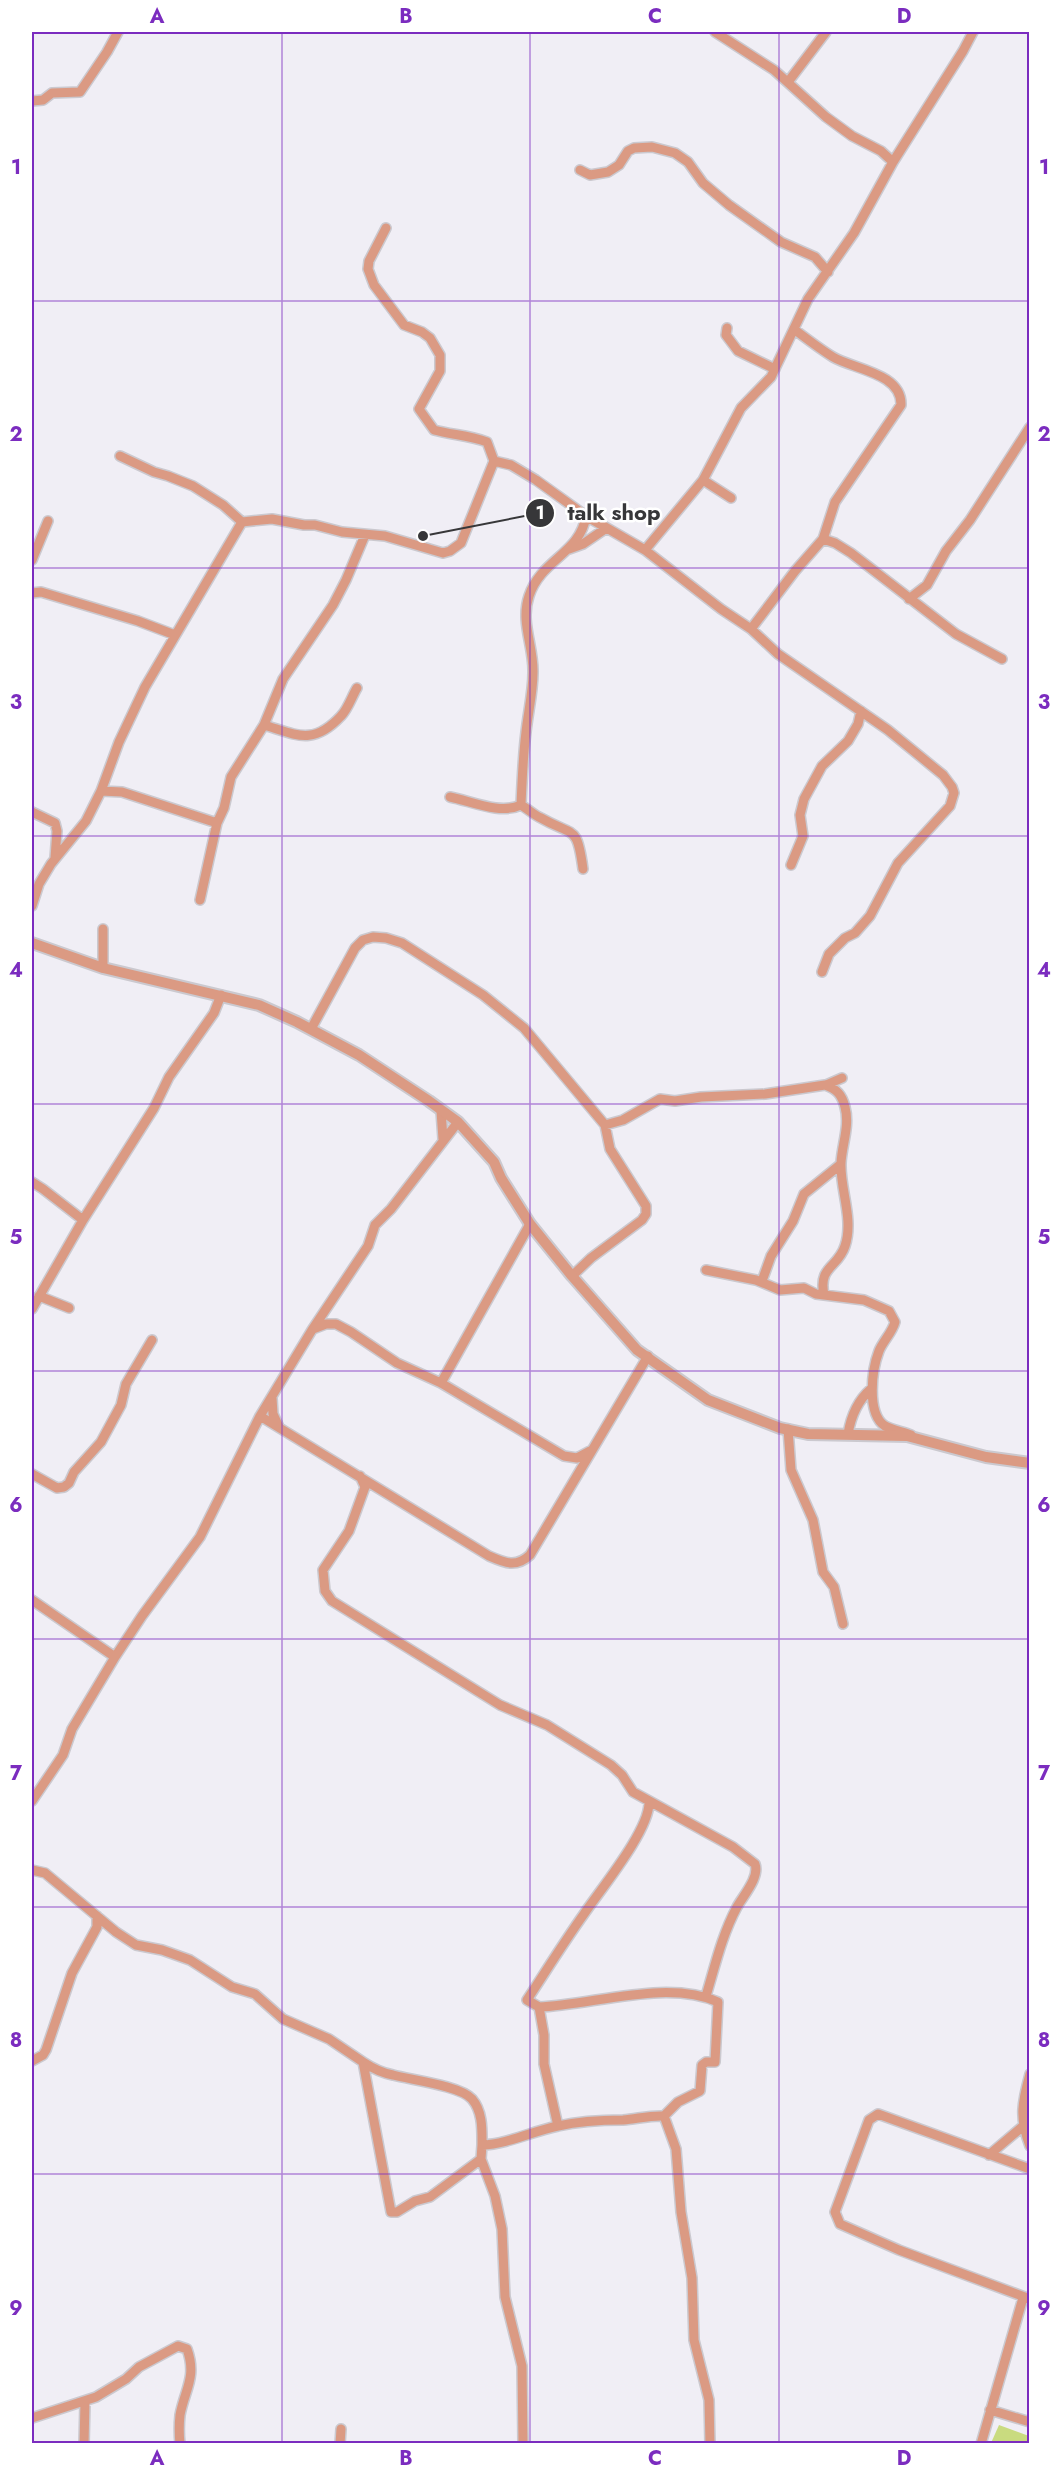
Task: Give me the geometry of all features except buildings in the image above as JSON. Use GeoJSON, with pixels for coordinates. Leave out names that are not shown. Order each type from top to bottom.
{"type":"FeatureCollection","features":[{"type":"Feature","properties":{"kind":"street"},"geometry":{"type":"LineString","coordinates":[[32,101],[43,100],[52,93],[80,92],[118,32]]}},
{"type":"Feature","properties":{"kind":"street"},"geometry":{"type":"LineString","coordinates":[[715,32],[774,70],[825,117],[852,136],[881,151],[893,162]]}},
{"type":"Feature","properties":{"kind":"street"},"geometry":{"type":"LineString","coordinates":[[788,81],[826,32]]}},
{"type":"Feature","properties":{"kind":"street"},"geometry":{"type":"LineString","coordinates":[[645,550],[703,480],[741,408],[771,377],[808,299],[854,233],[893,162],[973,32]]}},
{"type":"Feature","properties":{"kind":"street"},"geometry":{"type":"LineString","coordinates":[[579,170],[590,175],[608,172],[634,148],[652,147],[675,153],[688,162],[703,183],[729,205],[781,242],[815,257],[828,272]]}},
{"type":"Feature","properties":{"kind":"street"},"geometry":{"type":"LineString","coordinates":[[120,456],[154,472],[193,486],[224,505],[242,522],[284,520],[342,532],[385,536],[432,551],[450,551],[461,543],[494,461],[487,442],[472,436],[452,435],[434,430],[419,409],[440,372],[440,355],[430,338],[404,325],[374,285],[368,269],[369,261],[386,228]]}},
{"type":"Feature","properties":{"kind":"street"},"geometry":{"type":"LineString","coordinates":[[727,328],[726,335],[738,351],[748,358],[775,369]]}},
{"type":"Feature","properties":{"kind":"street"},"geometry":{"type":"LineString","coordinates":[[751,629],[795,571],[823,539],[835,502],[898,409],[901,399],[893,386],[880,376],[834,358],[795,330]]}},
{"type":"Feature","properties":{"kind":"street"},"geometry":{"type":"LineString","coordinates":[[909,599],[917,595],[930,582],[946,551],[970,520],[1029,427]]}},
{"type":"Feature","properties":{"kind":"street"},"geometry":{"type":"LineString","coordinates":[[494,461],[511,465],[586,516],[645,550],[721,609],[751,629],[778,654],[888,730],[943,776],[952,787],[954,793],[946,811],[898,863],[870,916],[855,933],[829,954],[822,972]]}},
{"type":"Feature","properties":{"kind":"street"},"geometry":{"type":"LineString","coordinates":[[703,480],[731,498]]}},
{"type":"Feature","properties":{"kind":"street"},"geometry":{"type":"LineString","coordinates":[[521,805],[524,747],[533,673],[526,616],[528,599],[533,584],[547,566],[569,549],[584,530],[586,516]]}},
{"type":"Feature","properties":{"kind":"street"},"geometry":{"type":"LineString","coordinates":[[32,560],[48,521]]}},
{"type":"Feature","properties":{"kind":"street"},"geometry":{"type":"LineString","coordinates":[[32,906],[39,884],[55,858],[82,829],[101,791],[145,687],[242,522]]}},
{"type":"Feature","properties":{"kind":"street"},"geometry":{"type":"LineString","coordinates":[[569,549],[583,544],[605,528]]}},
{"type":"Feature","properties":{"kind":"street"},"geometry":{"type":"LineString","coordinates":[[200,900],[217,823],[224,808],[231,777],[264,725],[283,679],[297,655],[333,605],[365,535]]}},
{"type":"Feature","properties":{"kind":"street"},"geometry":{"type":"LineString","coordinates":[[823,539],[851,553],[970,644],[1002,659]]}},
{"type":"Feature","properties":{"kind":"street"},"geometry":{"type":"LineString","coordinates":[[32,594],[41,592],[138,621],[175,635]]}},
{"type":"Feature","properties":{"kind":"street"},"geometry":{"type":"LineString","coordinates":[[264,725],[302,737],[314,736],[342,716],[357,688]]}},
{"type":"Feature","properties":{"kind":"street"},"geometry":{"type":"LineString","coordinates":[[791,865],[803,836],[800,815],[804,799],[822,766],[848,741],[858,724],[861,711]]}},
{"type":"Feature","properties":{"kind":"street"},"geometry":{"type":"LineString","coordinates":[[101,791],[122,792],[217,823]]}},
{"type":"Feature","properties":{"kind":"street"},"geometry":{"type":"LineString","coordinates":[[450,798],[500,809],[513,809],[521,805]]}},
{"type":"Feature","properties":{"kind":"street"},"geometry":{"type":"LineString","coordinates":[[521,805],[538,817],[574,834],[580,848],[583,869]]}},
{"type":"Feature","properties":{"kind":"street"},"geometry":{"type":"LineString","coordinates":[[32,812],[55,823],[57,831],[55,858]]}},
{"type":"Feature","properties":{"kind":"street"},"geometry":{"type":"LineString","coordinates":[[103,929],[103,968]]}},
{"type":"Feature","properties":{"kind":"street"},"geometry":{"type":"LineString","coordinates":[[311,1029],[355,948],[363,940],[386,938],[402,943],[483,995],[524,1029],[605,1125],[610,1149],[646,1206],[646,1214],[642,1220],[591,1258],[572,1276]]}},
{"type":"Feature","properties":{"kind":"street"},"geometry":{"type":"LineString","coordinates":[[32,943],[103,968],[259,1005],[359,1055],[458,1122],[494,1162],[501,1178],[530,1224],[637,1350],[708,1400],[808,1434],[886,1434],[922,1439]]}},
{"type":"Feature","properties":{"kind":"street"},"geometry":{"type":"LineString","coordinates":[[32,1309],[83,1220],[154,1108],[169,1077],[214,1013],[221,995]]}},
{"type":"Feature","properties":{"kind":"street"},"geometry":{"type":"LineString","coordinates":[[605,1125],[622,1120],[660,1099],[675,1101],[701,1097],[765,1094],[825,1085],[842,1078]]}},
{"type":"Feature","properties":{"kind":"street"},"geometry":{"type":"LineString","coordinates":[[824,1295],[823,1275],[844,1247],[847,1228],[841,1164],[847,1122],[846,1108],[839,1092],[825,1085]]}},
{"type":"Feature","properties":{"kind":"street"},"geometry":{"type":"LineString","coordinates":[[441,1111],[443,1139]]}},
{"type":"Feature","properties":{"kind":"street"},"geometry":{"type":"LineString","coordinates":[[32,1801],[63,1755],[72,1729],[141,1616],[200,1537],[260,1416],[312,1330],[368,1246],[375,1225],[391,1209],[458,1122]]}},
{"type":"Feature","properties":{"kind":"street"},"geometry":{"type":"LineString","coordinates":[[762,1281],[771,1256],[793,1221],[804,1194],[841,1164]]}},
{"type":"Feature","properties":{"kind":"street"},"geometry":{"type":"LineString","coordinates":[[32,1182],[83,1220]]}},
{"type":"Feature","properties":{"kind":"street"},"geometry":{"type":"LineString","coordinates":[[441,1383],[530,1224]]}},
{"type":"Feature","properties":{"kind":"street"},"geometry":{"type":"LineString","coordinates":[[706,1270],[762,1281],[780,1290],[804,1288],[824,1295],[864,1300],[882,1306],[893,1316],[894,1327],[879,1351],[871,1389],[875,1408],[886,1426],[986,1457],[1029,1463]]}},
{"type":"Feature","properties":{"kind":"street"},"geometry":{"type":"LineString","coordinates":[[39,1296],[69,1308]]}},
{"type":"Feature","properties":{"kind":"street"},"geometry":{"type":"LineString","coordinates":[[312,1330],[326,1324],[336,1324],[351,1332],[397,1363],[441,1383],[568,1458],[577,1477]]}},
{"type":"Feature","properties":{"kind":"street"},"geometry":{"type":"LineString","coordinates":[[32,1474],[57,1488],[69,1483],[101,1442],[121,1405],[126,1383],[152,1340]]}},
{"type":"Feature","properties":{"kind":"street"},"geometry":{"type":"LineString","coordinates":[[260,1416],[489,1556],[504,1563],[514,1564],[530,1555],[648,1356]]}},
{"type":"Feature","properties":{"kind":"street"},"geometry":{"type":"LineString","coordinates":[[848,1434],[851,1416],[871,1389]]}},
{"type":"Feature","properties":{"kind":"street"},"geometry":{"type":"LineString","coordinates":[[272,1397],[273,1414],[279,1427]]}},
{"type":"Feature","properties":{"kind":"street"},"geometry":{"type":"LineString","coordinates":[[788,1429],[792,1470],[813,1520],[823,1572],[834,1587],[843,1624]]}},
{"type":"Feature","properties":{"kind":"street"},"geometry":{"type":"LineString","coordinates":[[568,1458],[580,1457],[592,1450]]}},
{"type":"Feature","properties":{"kind":"street"},"geometry":{"type":"LineString","coordinates":[[360,1476],[366,1487],[359,1506],[349,1531],[324,1570],[325,1591],[332,1601],[500,1705],[547,1725],[611,1765],[622,1775],[633,1792],[732,1847],[753,1862],[756,1873],[735,1910],[706,1996]]}},
{"type":"Feature","properties":{"kind":"street"},"geometry":{"type":"LineString","coordinates":[[32,1600],[115,1657]]}},
{"type":"Feature","properties":{"kind":"street"},"geometry":{"type":"LineString","coordinates":[[482,2145],[499,2143],[558,2126],[607,2119],[630,2119],[645,2115],[664,2116],[678,2103],[700,2091],[702,2065],[706,2062],[715,2062],[718,2002],[706,1996],[649,1993],[539,2007],[527,2000],[583,1914],[615,1871],[647,1818],[649,1802]]}},
{"type":"Feature","properties":{"kind":"street"},"geometry":{"type":"LineString","coordinates":[[32,1870],[45,1873],[96,1916],[136,1945],[162,1950],[190,1960],[232,1987],[255,1994],[283,2019],[328,2039],[380,2072],[457,2088],[473,2100],[480,2115],[481,2159],[496,2199],[502,2229],[505,2297],[522,2366],[523,2444]]}},
{"type":"Feature","properties":{"kind":"street"},"geometry":{"type":"LineString","coordinates":[[32,2061],[43,2055],[46,2050],[72,1973],[97,1927],[96,1916]]}},
{"type":"Feature","properties":{"kind":"street"},"geometry":{"type":"LineString","coordinates":[[539,2007],[544,2035],[544,2064],[558,2126]]}},
{"type":"Feature","properties":{"kind":"street"},"geometry":{"type":"LineString","coordinates":[[363,2062],[391,2212],[397,2212],[415,2200],[430,2197],[481,2159]]}},
{"type":"Feature","properties":{"kind":"street"},"geometry":{"type":"LineString","coordinates":[[1029,2074],[1023,2104],[1022,2127],[1029,2146]]}},
{"type":"Feature","properties":{"kind":"street"},"geometry":{"type":"LineString","coordinates":[[981,2444],[1026,2298],[900,2250],[840,2224],[835,2218],[835,2212],[869,2120],[873,2115],[884,2115],[1029,2169]]}},
{"type":"Feature","properties":{"kind":"street"},"geometry":{"type":"LineString","coordinates":[[664,2116],[676,2149],[681,2212],[692,2278],[694,2340],[709,2400],[710,2444]]}},
{"type":"Feature","properties":{"kind":"street"},"geometry":{"type":"LineString","coordinates":[[989,2155],[1022,2127]]}},
{"type":"Feature","properties":{"kind":"street"},"geometry":{"type":"LineString","coordinates":[[32,2418],[85,2402],[126,2379],[139,2367],[178,2346],[187,2349],[191,2359],[191,2381],[180,2415],[180,2444]]}},
{"type":"Feature","properties":{"kind":"street"},"geometry":{"type":"LineString","coordinates":[[84,2444],[85,2402]]}},
{"type":"Feature","properties":{"kind":"street"},"geometry":{"type":"LineString","coordinates":[[990,2410],[1029,2422]]}},
{"type":"Feature","properties":{"kind":"street"},"geometry":{"type":"LineString","coordinates":[[340,2444],[341,2429]]}},
{"type":"Feature","properties":{"kind":"green space"},"geometry":{"type":"Polygon","coordinates":[[[999,2425],[1029,2436],[1029,2443],[991,2443],[999,2425]]]}},
{"type":"Feature","properties":{"kind":"place","name":"talk shop"},"geometry":{"type":"Point","coordinates":[423,536]}}]}
